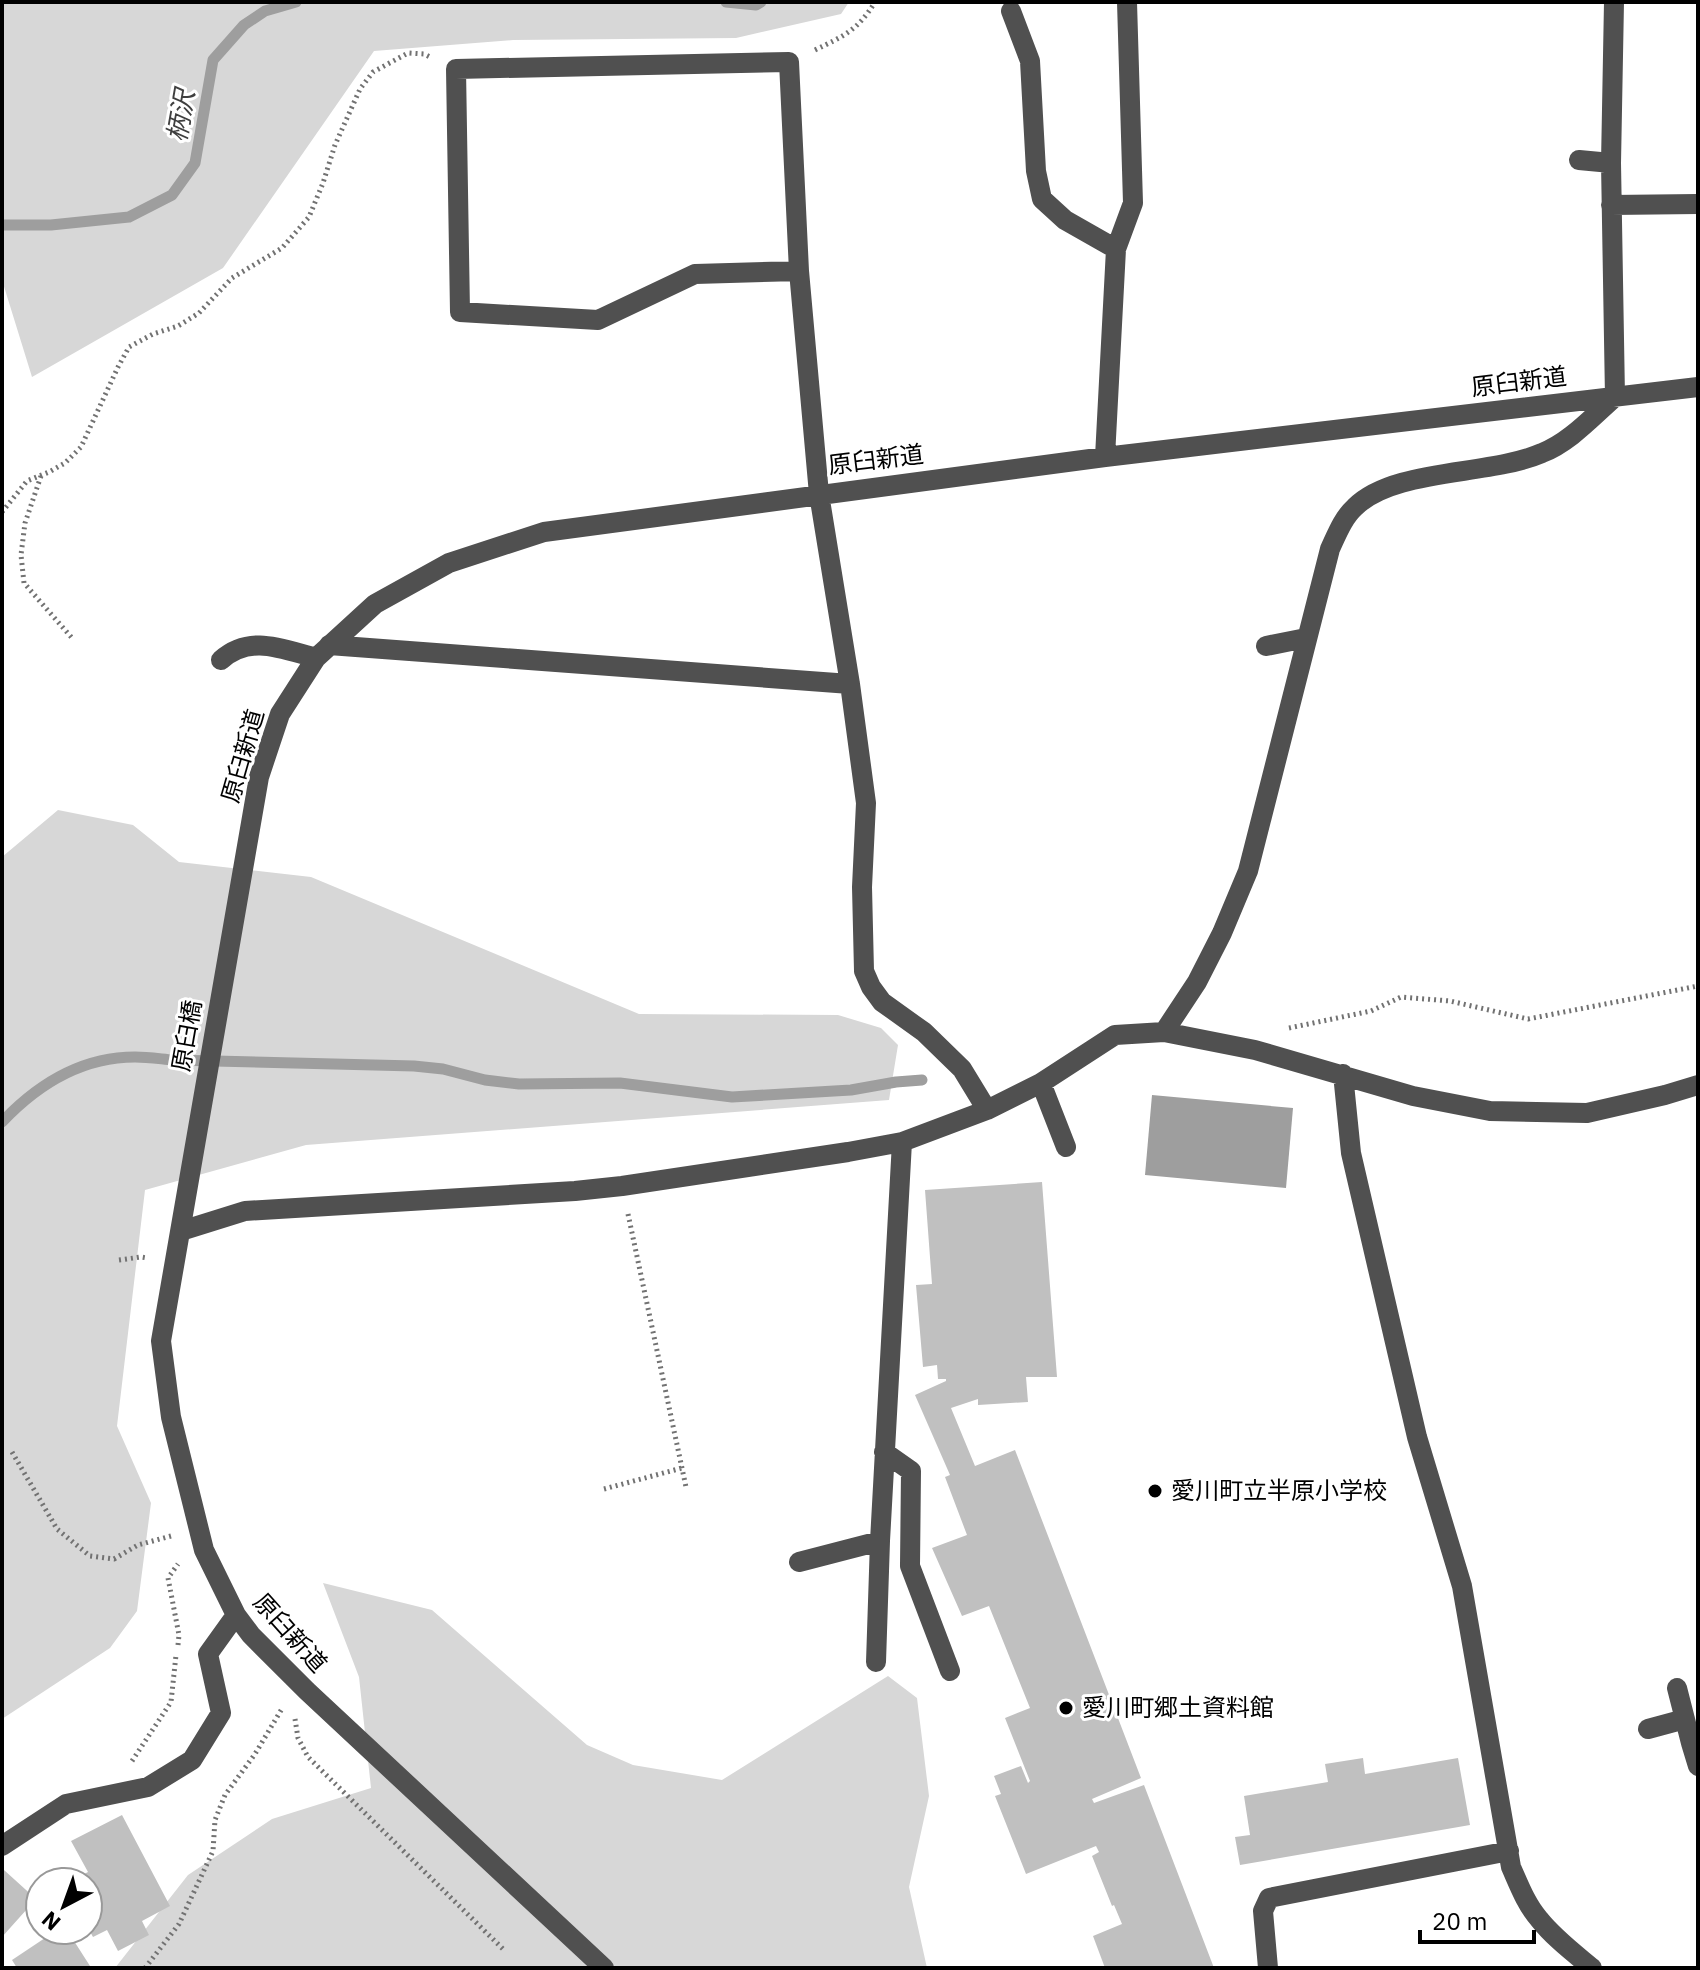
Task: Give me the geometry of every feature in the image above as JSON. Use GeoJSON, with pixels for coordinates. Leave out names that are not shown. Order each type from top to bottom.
{"type":"FeatureCollection","features":[{"type":"Feature","properties":{"kind":"street"},"geometry":{"type":"LineString","coordinates":[[1105,457],[1116,249],[1133,203],[1127,2]]}},
{"type":"Feature","properties":{"kind":"street"},"geometry":{"type":"LineString","coordinates":[[1164,1032],[1197,982],[1248,871],[1330,549],[1354,507],[1375,492],[1402,482],[1520,461],[1545,452],[1565,440],[1615,397],[1611,205],[1614,2]]}},
{"type":"Feature","properties":{"kind":"street"},"geometry":{"type":"LineString","coordinates":[[1011,11],[1030,61],[1036,171],[1042,199],[1065,220],[1116,249]]}},
{"type":"Feature","properties":{"kind":"street"},"geometry":{"type":"LineString","coordinates":[[799,271],[695,274],[598,320],[460,312],[456,69],[789,62],[799,271],[819,494],[866,803],[862,887],[864,971],[882,1002],[924,1032],[962,1069],[987,1110]]}},
{"type":"Feature","properties":{"kind":"street"},"geometry":{"type":"LineString","coordinates":[[1579,160],[1611,163]]}},
{"type":"Feature","properties":{"kind":"street"},"geometry":{"type":"LineString","coordinates":[[1611,205],[1698,204]]}},
{"type":"Feature","properties":{"kind":"street","name":"原臼新道"},"geometry":{"type":"LineString","coordinates":[[244,865],[259,777],[280,714],[323,651],[375,604],[449,563],[544,532],[1105,457],[1698,387]]}},
{"type":"Feature","properties":{"kind":"street"},"geometry":{"type":"LineString","coordinates":[[1266,646],[1306,638]]}},
{"type":"Feature","properties":{"kind":"street"},"geometry":{"type":"LineString","coordinates":[[221,660],[233,650],[271,646],[850,684]]}},
{"type":"Feature","properties":{"kind":"street","name":"原臼橋"},"geometry":{"type":"LineString","coordinates":[[181,1224],[244,865]]}},
{"type":"Feature","properties":{"kind":"street"},"geometry":{"type":"LineString","coordinates":[[181,1224],[245,1211],[622,1186],[902,1142],[987,1110],[1041,1083],[1115,1035],[1164,1032],[1255,1050],[1413,1096],[1490,1111],[1587,1113],[1698,1085]]}},
{"type":"Feature","properties":{"kind":"street"},"geometry":{"type":"LineString","coordinates":[[1343,1074],[1351,1153],[1417,1437],[1462,1586],[1511,1867],[1538,1918],[1592,1968]]}},
{"type":"Feature","properties":{"kind":"street"},"geometry":{"type":"LineString","coordinates":[[1041,1083],[1066,1147]]}},
{"type":"Feature","properties":{"kind":"street"},"geometry":{"type":"LineString","coordinates":[[876,1662],[884,1452],[902,1142]]}},
{"type":"Feature","properties":{"kind":"street","name":"原臼新道"},"geometry":{"type":"LineString","coordinates":[[181,1224],[161,1341],[171,1417],[204,1550],[236,1615],[251,1635],[303,1687],[604,1968]]}},
{"type":"Feature","properties":{"kind":"street"},"geometry":{"type":"LineString","coordinates":[[884,1452],[911,1471],[910,1566],[950,1671]]}},
{"type":"Feature","properties":{"kind":"street"},"geometry":{"type":"LineString","coordinates":[[799,1562],[880,1541]]}},
{"type":"Feature","properties":{"kind":"street"},"geometry":{"type":"LineString","coordinates":[[2,1846],[66,1804],[148,1787],[192,1760],[221,1713],[208,1654],[236,1615]]}},
{"type":"Feature","properties":{"kind":"street"},"geometry":{"type":"LineString","coordinates":[[1677,1688],[1698,1766]]}},
{"type":"Feature","properties":{"kind":"street"},"geometry":{"type":"LineString","coordinates":[[1648,1729],[1685,1719]]}},
{"type":"Feature","properties":{"kind":"street"},"geometry":{"type":"LineString","coordinates":[[1268,1968],[1263,1911],[1269,1898],[1509,1851]]}},
{"type":"Feature","properties":{"kind":"path"},"geometry":{"type":"LineString","coordinates":[[789,62],[839,38],[863,21],[875,2]]}},
{"type":"Feature","properties":{"kind":"path"},"geometry":{"type":"LineString","coordinates":[[2,512],[27,481],[65,463],[81,447],[129,347],[153,334],[178,326],[199,313],[232,278],[282,248],[309,217],[335,145],[360,89],[373,72],[408,53],[424,54],[456,69]]}},
{"type":"Feature","properties":{"kind":"path"},"geometry":{"type":"LineString","coordinates":[[41,475],[25,523],[21,555],[24,583],[72,638]]}},
{"type":"Feature","properties":{"kind":"path"},"geometry":{"type":"LineString","coordinates":[[1255,1050],[1273,1031],[1371,1011],[1401,997],[1450,1001],[1528,1019],[1698,986]]}},
{"type":"Feature","properties":{"kind":"path"},"geometry":{"type":"LineString","coordinates":[[622,1186],[686,1487]]}},
{"type":"Feature","properties":{"kind":"path"},"geometry":{"type":"LineString","coordinates":[[12,1452],[57,1529],[90,1556],[114,1559],[138,1545],[199,1528]]}},
{"type":"Feature","properties":{"kind":"path"},"geometry":{"type":"LineString","coordinates":[[604,1489],[682,1468]]}},
{"type":"Feature","properties":{"kind":"path"},"geometry":{"type":"LineString","coordinates":[[124,1792],[124,1773],[171,1702],[179,1635],[168,1578],[179,1562],[204,1550]]}},
{"type":"Feature","properties":{"kind":"path"},"geometry":{"type":"LineString","coordinates":[[303,1687],[294,1711],[298,1738],[308,1757],[504,1950]]}},
{"type":"Feature","properties":{"kind":"path"},"geometry":{"type":"LineString","coordinates":[[145,1968],[179,1924],[208,1863],[213,1851],[215,1820],[225,1795],[303,1687]]}},
{"type":"Feature","properties":{"kind":"shaded area"},"geometry":{"type":"Polygon","coordinates":[[[2,2],[849,2],[841,14],[736,38],[513,40],[374,51],[223,268],[32,377],[2,280],[2,2]]]}},
{"type":"Feature","properties":{"kind":"shaded area"},"geometry":{"type":"Polygon","coordinates":[[[58,810],[133,825],[179,862],[311,877],[639,1014],[838,1015],[881,1028],[898,1045],[889,1100],[306,1145],[145,1190],[117,1426],[151,1503],[137,1611],[110,1648],[2,1719],[2,857],[58,810]]]}},
{"type":"Feature","properties":{"kind":"shaded area"},"geometry":{"type":"Polygon","coordinates":[[[1152,1095],[1293,1108],[1286,1188],[1145,1175],[1152,1095]]]}},
{"type":"Feature","properties":{"kind":"shaded area"},"geometry":{"type":"Polygon","coordinates":[[[323,1583],[432,1610],[587,1745],[633,1765],[722,1780],[888,1676],[917,1698],[929,1796],[909,1887],[927,1968],[115,1968],[188,1875],[272,1819],[371,1788],[359,1677],[323,1583]]]}},
{"type":"Feature","properties":{"kind":"building"},"geometry":{"type":"Polygon","coordinates":[[[1042,1182],[1057,1377],[1026,1377],[1028,1402],[978,1405],[978,1399],[951,1408],[975,1466],[1015,1450],[1141,1778],[1092,1799],[1094,1803],[1144,1785],[1214,1968],[1105,1968],[1093,1936],[1122,1924],[1092,1856],[1099,1852],[1096,1846],[1026,1874],[995,1796],[1001,1794],[994,1776],[1021,1766],[1028,1783],[1030,1781],[1005,1718],[1030,1708],[989,1606],[962,1616],[932,1548],[967,1535],[945,1477],[950,1475],[915,1395],[946,1381],[938,1379],[937,1365],[923,1367],[916,1285],[932,1284],[925,1190],[1042,1182]]]}},
{"type":"Feature","properties":{"kind":"building"},"geometry":{"type":"Polygon","coordinates":[[[1363,1758],[1365,1774],[1458,1758],[1470,1825],[1240,1865],[1235,1837],[1250,1835],[1244,1796],[1328,1782],[1325,1764],[1363,1758]]]}},
{"type":"Feature","properties":{"kind":"building"},"geometry":{"type":"Polygon","coordinates":[[[122,1815],[170,1906],[142,1921],[149,1935],[118,1951],[107,1930],[104,1932],[104,1866],[85,1866],[71,1841],[122,1815]]]}},
{"type":"Feature","properties":{"kind":"building"},"geometry":{"type":"Polygon","coordinates":[[[4,1870],[24,1888],[24,1912],[2,1937],[4,1870]]]}},
{"type":"Feature","properties":{"kind":"building"},"geometry":{"type":"Polygon","coordinates":[[[33,1946],[77,1946],[90,1966],[17,1968],[12,1960],[33,1946]]]}},
{"type":"Feature","properties":{"kind":"waterway","name":"柄沢"},"geometry":{"type":"LineString","coordinates":[[2,225],[51,225],[129,217],[172,195],[195,163],[213,60],[244,25],[265,11],[296,2]]}},
{"type":"Feature","properties":{"kind":"waterway","name":"柄沢"},"geometry":{"type":"LineString","coordinates":[[726,2],[756,5],[761,2]]}},
{"type":"Feature","properties":{"kind":"waterway"},"geometry":{"type":"LineString","coordinates":[[2,1122],[30,1096],[62,1076],[97,1062],[135,1057],[414,1066],[519,1084],[620,1083],[732,1097],[851,1090],[922,1080]]}},
{"type":"Feature","properties":{"kind":"place","name":"愛川町立半原小学校"},"geometry":{"type":"Point","coordinates":[1155,1491]}},
{"type":"Feature","properties":{"kind":"place","name":"愛川町郷土資料館"},"geometry":{"type":"Point","coordinates":[1066,1708]}}]}
